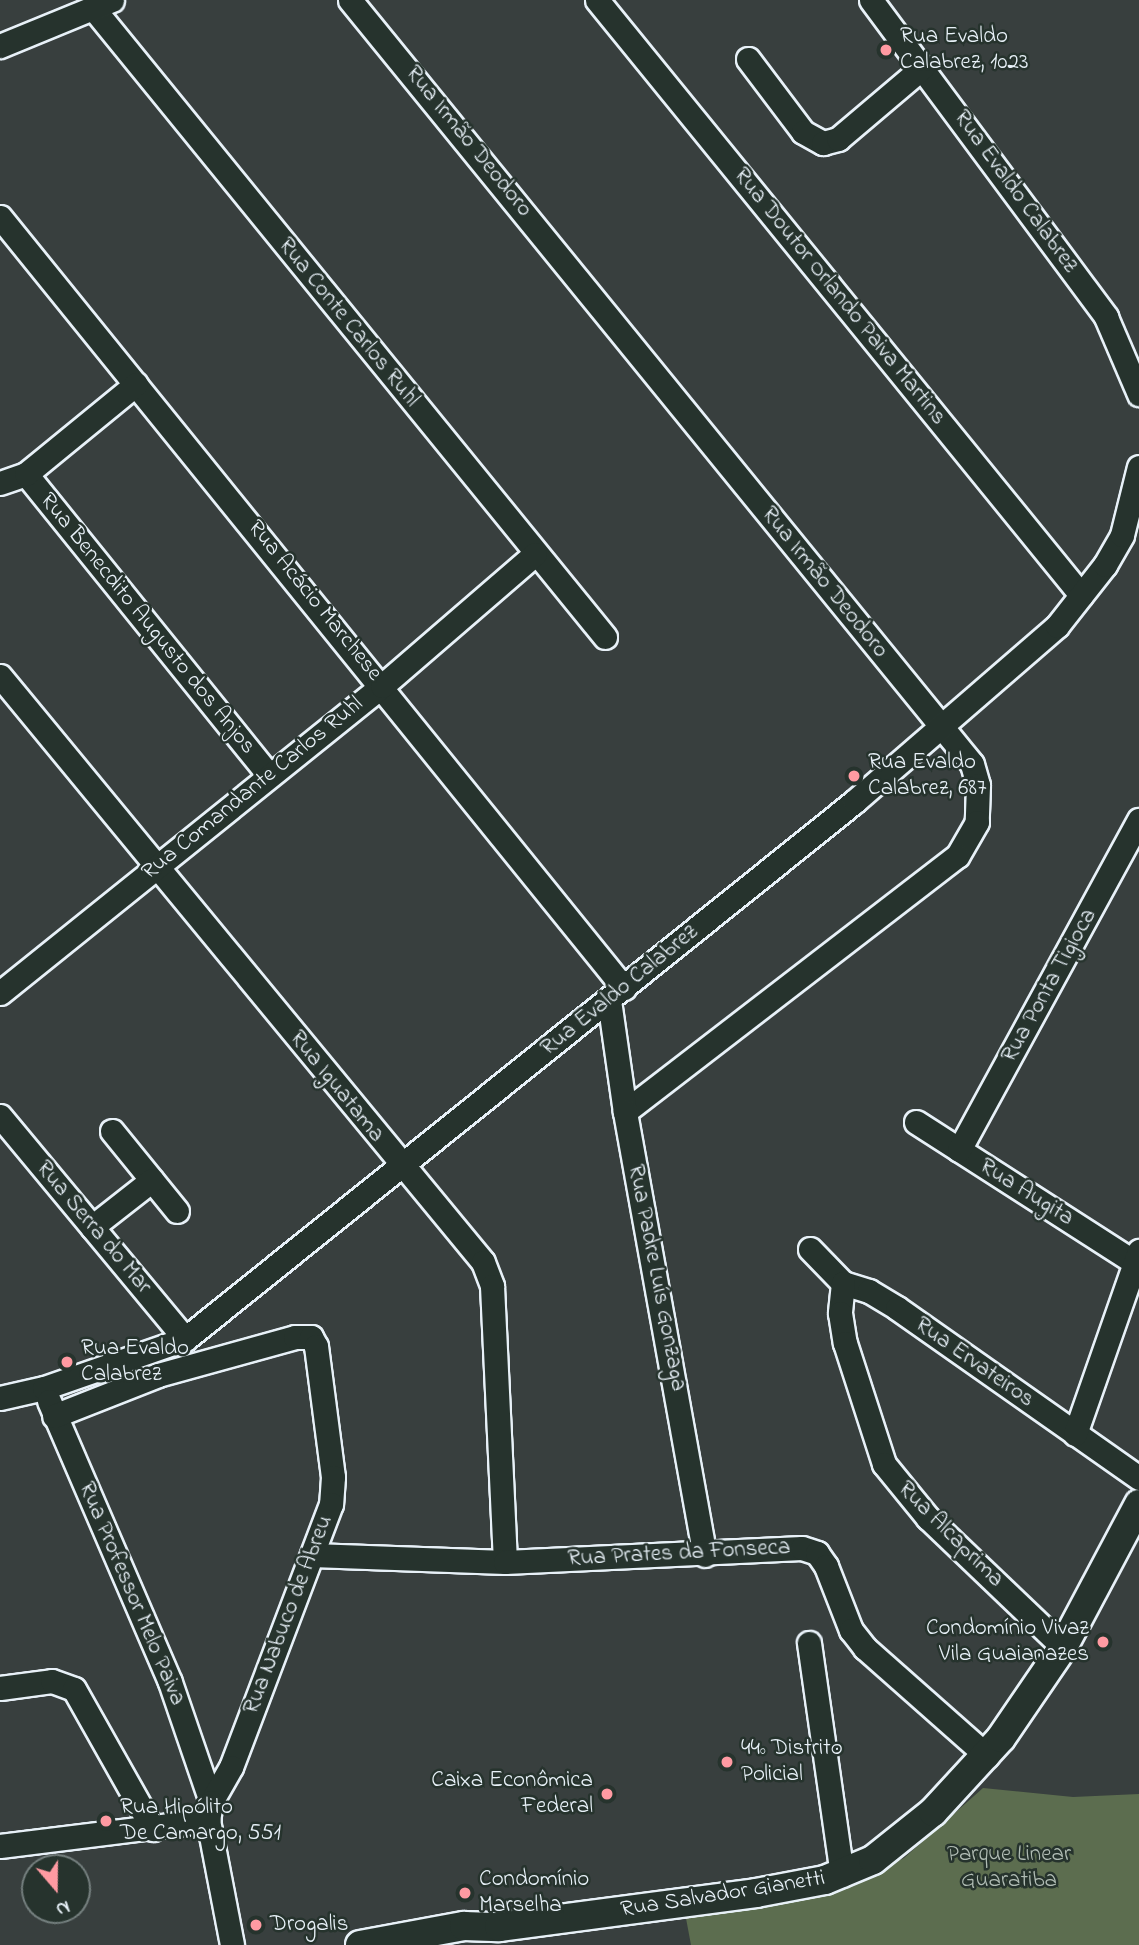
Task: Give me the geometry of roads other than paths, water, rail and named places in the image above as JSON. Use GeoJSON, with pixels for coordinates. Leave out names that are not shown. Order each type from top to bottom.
{"type":"FeatureCollection","features":[{"type":"Feature","properties":{"kind":"main road","name":"Rua Salvador Gianetti"},"geometry":{"type":"LineString","coordinates":[[360,1945],[464,1926],[499,1927],[729,1898],[842,1875],[901,1840],[988,1756],[1063,1647],[1139,1504]]}},
{"type":"Feature","properties":{"kind":"main road","name":"Rua Salvador Gianetti"},"geometry":{"type":"LineString","coordinates":[[452,1945],[499,1927]]}},
{"type":"Feature","properties":{"kind":"street","name":"Rua Irmão Deodoro"},"geometry":{"type":"LineString","coordinates":[[350,0],[942,727],[972,765],[978,785],[977,822],[957,856],[625,1112]]}},
{"type":"Feature","properties":{"kind":"street","name":"Rua Doutor Orlando Paiva Martins"},"geometry":{"type":"LineString","coordinates":[[597,0],[1081,595]]}},
{"type":"Feature","properties":{"kind":"street","name":"Rua Evaldo Calabrez"},"geometry":{"type":"LineString","coordinates":[[875,2],[1106,317],[1139,394]]}},
{"type":"Feature","properties":{"kind":"street"},"geometry":{"type":"LineString","coordinates":[[0,46],[102,4]]}},
{"type":"Feature","properties":{"kind":"street","name":"Rua Conte Carlos Ruhl"},"geometry":{"type":"LineString","coordinates":[[102,4],[535,554],[605,637]]}},
{"type":"Feature","properties":{"kind":"street"},"geometry":{"type":"LineString","coordinates":[[748,60],[803,132],[823,143],[848,132],[923,67]]}},
{"type":"Feature","properties":{"kind":"street","name":"Rua Acácio Marchese"},"geometry":{"type":"LineString","coordinates":[[0,217],[382,685],[616,994]]}},
{"type":"Feature","properties":{"kind":"street"},"geometry":{"type":"LineString","coordinates":[[0,483],[26,474],[136,384]]}},
{"type":"Feature","properties":{"kind":"street","name":"Rua Evaldo Calabrez"},"geometry":{"type":"LineString","coordinates":[[0,1398],[44,1388],[185,1339],[402,1168],[616,994],[942,727],[1057,626],[1122,535],[1139,467]]}},
{"type":"Feature","properties":{"kind":"street","name":"Rua Benecdito Augusto dos Anjos"},"geometry":{"type":"LineString","coordinates":[[26,474],[268,774]]}},
{"type":"Feature","properties":{"kind":"street","name":"Rua Comandante Carlos Ruhl"},"geometry":{"type":"LineString","coordinates":[[0,993],[158,867],[268,774],[382,685],[535,554]]}},
{"type":"Feature","properties":{"kind":"street","name":"Rua Iguatama"},"geometry":{"type":"LineString","coordinates":[[0,676],[402,1168],[474,1249],[492,1286],[505,1562]]}},
{"type":"Feature","properties":{"kind":"street","name":"Rua Ponta Tigioca"},"geometry":{"type":"LineString","coordinates":[[959,1150],[1139,820]]}},
{"type":"Feature","properties":{"kind":"street","name":"Rua Padre Luís Gonzaga"},"geometry":{"type":"LineString","coordinates":[[616,994],[625,1112],[705,1555]]}},
{"type":"Feature","properties":{"kind":"street","name":"Rua Serra do Mar"},"geometry":{"type":"LineString","coordinates":[[0,1116],[185,1339]]}},
{"type":"Feature","properties":{"kind":"street","name":"Rua Augita"},"geometry":{"type":"LineString","coordinates":[[916,1122],[1138,1257]]}},
{"type":"Feature","properties":{"kind":"street"},"geometry":{"type":"LineString","coordinates":[[112,1131],[177,1211]]}},
{"type":"Feature","properties":{"kind":"street"},"geometry":{"type":"LineString","coordinates":[[92,1227],[152,1180]]}},
{"type":"Feature","properties":{"kind":"street","name":"Rua Ervateiros"},"geometry":{"type":"LineString","coordinates":[[810,1249],[843,1283],[897,1308],[1139,1478]]}},
{"type":"Feature","properties":{"kind":"street"},"geometry":{"type":"LineString","coordinates":[[1075,1434],[1138,1257]]}},
{"type":"Feature","properties":{"kind":"street","name":"Rua Alcaprima"},"geometry":{"type":"LineString","coordinates":[[843,1283],[840,1313],[845,1343],[884,1464],[928,1518],[1063,1647]]}},
{"type":"Feature","properties":{"kind":"street","name":"Rua Nabuco de Abreu"},"geometry":{"type":"LineString","coordinates":[[54,1416],[205,1361],[295,1337],[311,1337],[332,1477],[331,1504],[231,1767],[210,1811]]}},
{"type":"Feature","properties":{"kind":"street","name":"Rua Professor Melo Paiva"},"geometry":{"type":"LineString","coordinates":[[44,1388],[165,1669],[210,1811],[232,1945]]}},
{"type":"Feature","properties":{"kind":"street","name":"Rua Prates da Fonseca"},"geometry":{"type":"LineString","coordinates":[[312,1555],[505,1562],[705,1555],[802,1548],[817,1553],[835,1585],[852,1630],[864,1648],[988,1756]]}},
{"type":"Feature","properties":{"kind":"street"},"geometry":{"type":"LineString","coordinates":[[809,1643],[842,1875]]}},
{"type":"Feature","properties":{"kind":"street"},"geometry":{"type":"LineString","coordinates":[[0,1688],[52,1681],[74,1689],[153,1829]]}},
{"type":"Feature","properties":{"kind":"street"},"geometry":{"type":"LineString","coordinates":[[0,1846],[153,1829],[210,1811]]}},
{"type":"Feature","properties":{"kind":"place","name":"Rua Evaldo Calabrez, 1023"},"geometry":{"type":"Point","coordinates":[886,50]}},
{"type":"Feature","properties":{"kind":"place","name":"Rua Evaldo Calabrez, 687"},"geometry":{"type":"Point","coordinates":[854,776]}},
{"type":"Feature","properties":{"kind":"place","name":"Rua Evaldo Calabrez"},"geometry":{"type":"Point","coordinates":[67,1362]}},
{"type":"Feature","properties":{"kind":"place","name":"Condomínio Vivaz Vila Guaianazes"},"geometry":{"type":"Point","coordinates":[1103,1642]}},
{"type":"Feature","properties":{"kind":"place","name":"44º Distrito Policial"},"geometry":{"type":"Point","coordinates":[727,1762]}},
{"type":"Feature","properties":{"kind":"place","name":"Caixa Econômica Federal"},"geometry":{"type":"Point","coordinates":[607,1794]}},
{"type":"Feature","properties":{"kind":"place","name":"Rua Hipólito De Camargo, 551"},"geometry":{"type":"Point","coordinates":[106,1821]}},
{"type":"Feature","properties":{"kind":"place","name":"Condomínio Marselha"},"geometry":{"type":"Point","coordinates":[465,1893]}},
{"type":"Feature","properties":{"kind":"place","name":"Drogalis"},"geometry":{"type":"Point","coordinates":[256,1925]}},
{"type":"Feature","properties":{"kind":"park label","name":"Parque Linear Guaratiba"},"geometry":{"type":"Point","coordinates":[1009,1868]}}]}
